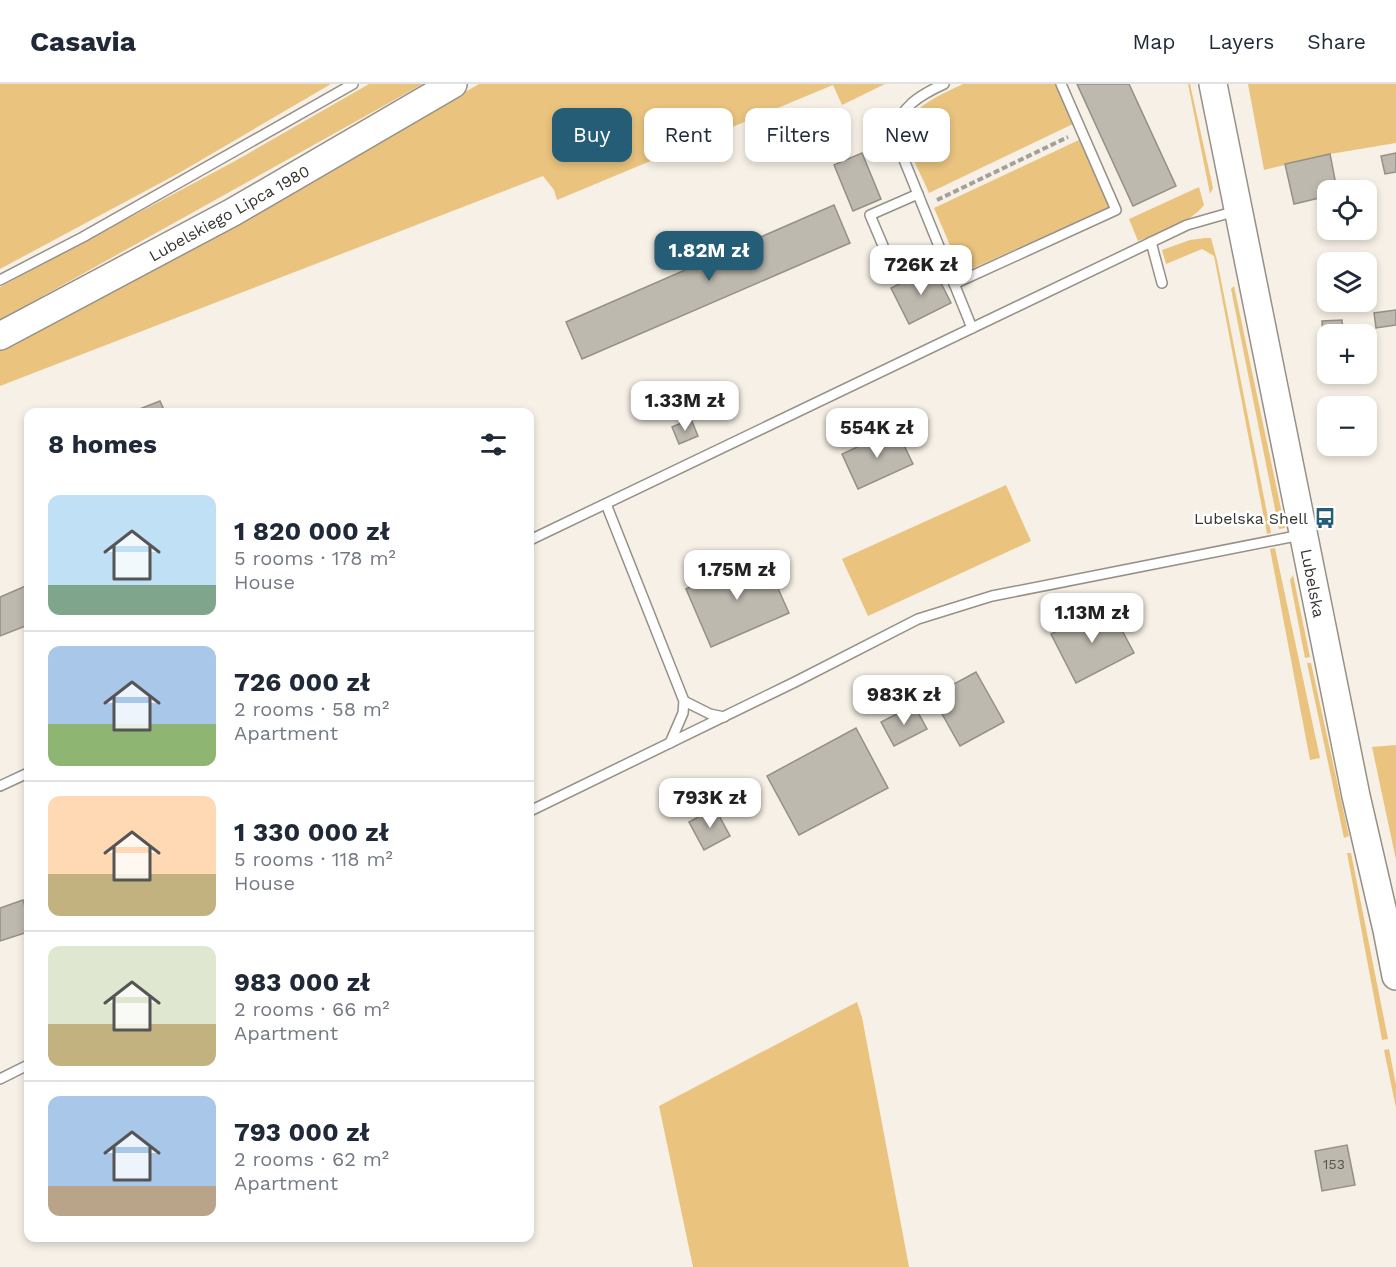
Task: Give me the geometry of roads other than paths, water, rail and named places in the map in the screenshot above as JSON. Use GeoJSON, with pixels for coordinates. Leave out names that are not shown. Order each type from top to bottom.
{"type":"FeatureCollection","features":[{"type":"Feature","properties":{"kind":"main road","name":"Lubelskiego Lipca 1980"},"geometry":{"type":"LineString","coordinates":[[0,336],[233,212],[453,84]]}},
{"type":"Feature","properties":{"kind":"main road","name":"Lubelska"},"geometry":{"type":"LineString","coordinates":[[1213,84],[1356,796],[1396,976]]}},
{"type":"Feature","properties":{"kind":"lane"},"geometry":{"type":"LineString","coordinates":[[0,280],[199,173],[353,84]]}},
{"type":"Feature","properties":{"kind":"lane"},"geometry":{"type":"LineString","coordinates":[[944,84],[920,95],[909,105],[896,124],[894,135],[972,328]]}},
{"type":"Feature","properties":{"kind":"lane"},"geometry":{"type":"LineString","coordinates":[[954,284],[1116,210],[1061,84]]}},
{"type":"Feature","properties":{"kind":"lane"},"geometry":{"type":"LineString","coordinates":[[918,194],[870,215],[892,267],[940,249]]}},
{"type":"Feature","properties":{"kind":"lane"},"geometry":{"type":"LineString","coordinates":[[534,538],[1187,225],[1238,211]]}},
{"type":"Feature","properties":{"kind":"lane"},"geometry":{"type":"LineString","coordinates":[[1151,242],[1162,283]]}},
{"type":"Feature","properties":{"kind":"lane"},"geometry":{"type":"LineString","coordinates":[[606,504],[684,701],[683,713],[670,742]]}},
{"type":"Feature","properties":{"kind":"lane"},"geometry":{"type":"LineString","coordinates":[[534,809],[918,619],[992,596],[1238,546],[1269,543],[1304,534]]}},
{"type":"Feature","properties":{"kind":"lane"},"geometry":{"type":"LineString","coordinates":[[684,701],[710,714],[724,717]]}},
{"type":"Feature","properties":{"kind":"lane"},"geometry":{"type":"LineString","coordinates":[[0,786],[24,775]]}},
{"type":"Feature","properties":{"kind":"lane"},"geometry":{"type":"LineString","coordinates":[[0,1079],[24,1067]]}},
{"type":"Feature","properties":{"kind":"place","name":"Lubelska Shell"},"geometry":{"type":"Point","coordinates":[1325,518]}}]}
